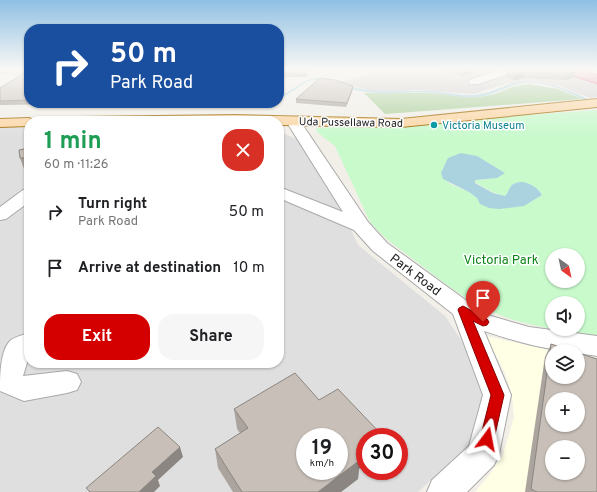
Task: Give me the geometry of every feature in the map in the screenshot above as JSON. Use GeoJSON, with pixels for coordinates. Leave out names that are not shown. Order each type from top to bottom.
{"type":"FeatureCollection","features":[{"type":"Feature","properties":{"kind":"main road","name":"Uda Pussellawa Road"},"geometry":{"type":"LineString","coordinates":[[284,121],[373,124],[408,122],[591,104]]}},
{"type":"Feature","properties":{"kind":"main road"},"geometry":{"type":"LineString","coordinates":[[0,123],[24,122]]}},
{"type":"Feature","properties":{"kind":"street","name":"Park Road"},"geometry":{"type":"LineString","coordinates":[[293,121],[361,226],[380,247],[463,310],[483,322],[529,336],[597,346]]}},
{"type":"Feature","properties":{"kind":"street"},"geometry":{"type":"LineString","coordinates":[[284,194],[361,226]]}},
{"type":"Feature","properties":{"kind":"street"},"geometry":{"type":"LineString","coordinates":[[0,215],[24,198]]}},
{"type":"Feature","properties":{"kind":"street"},"geometry":{"type":"LineString","coordinates":[[444,492],[483,454],[497,395],[463,310]]}},
{"type":"Feature","properties":{"kind":"street"},"geometry":{"type":"LineString","coordinates":[[24,346],[18,349],[8,382],[24,389],[67,382]]}},
{"type":"Feature","properties":{"kind":"shaded area"},"geometry":{"type":"Polygon","coordinates":[[[444,92],[480,92],[474,94],[444,92]]]}},
{"type":"Feature","properties":{"kind":"shaded area"},"geometry":{"type":"Polygon","coordinates":[[[575,92],[597,92],[597,97],[590,98],[575,92]]]}},
{"type":"Feature","properties":{"kind":"shaded area"},"geometry":{"type":"Polygon","coordinates":[[[0,126],[24,126],[24,368],[284,368],[284,133],[302,142],[318,157],[358,245],[445,316],[465,346],[483,393],[472,442],[418,492],[0,492],[0,126]]]}},
{"type":"Feature","properties":{"kind":"shaded area"},"geometry":{"type":"Polygon","coordinates":[[[486,336],[545,349],[545,384],[579,384],[580,392],[545,392],[545,432],[585,432],[585,419],[597,492],[475,492],[503,455],[514,417],[512,396],[504,371],[486,336]]]}},
{"type":"Feature","properties":{"kind":"green space"},"geometry":{"type":"Polygon","coordinates":[[[500,92],[565,92],[582,99],[385,114],[364,93],[428,93],[480,97],[500,92]]]}},
{"type":"Feature","properties":{"kind":"green space","name":"Victoria Park"},"geometry":{"type":"Polygon","coordinates":[[[597,110],[597,335],[585,334],[585,296],[545,296],[545,327],[516,321],[490,311],[471,301],[443,282],[392,243],[369,220],[335,146],[317,132],[316,128],[442,123],[455,128],[463,128],[471,126],[475,123],[474,119],[597,110]],[[484,160],[444,167],[441,173],[450,184],[469,192],[477,198],[480,204],[505,207],[519,206],[526,204],[542,195],[537,189],[525,182],[512,185],[505,196],[493,192],[475,182],[475,180],[490,179],[505,173],[484,160]]]}},
{"type":"Feature","properties":{"kind":"water"},"geometry":{"type":"Polygon","coordinates":[[[461,153],[477,156],[505,173],[497,178],[475,180],[475,183],[493,193],[505,196],[512,185],[525,182],[537,189],[542,195],[524,206],[499,209],[489,208],[480,204],[477,198],[469,192],[443,179],[441,173],[448,158],[461,153]]]}},
{"type":"Feature","properties":{"kind":"building"},"geometry":{"type":"Polygon","coordinates":[[[0,92],[24,92],[24,100],[0,101],[0,92]]]}},
{"type":"Feature","properties":{"kind":"building"},"geometry":{"type":"Polygon","coordinates":[[[304,92],[351,92],[347,103],[296,99],[304,92]]]}},
{"type":"Feature","properties":{"kind":"building"},"geometry":{"type":"Polygon","coordinates":[[[24,149],[24,158],[20,158],[19,150],[24,149]]]}},
{"type":"Feature","properties":{"kind":"building"},"geometry":{"type":"Polygon","coordinates":[[[585,355],[597,359],[597,492],[537,492],[531,489],[545,384],[585,384],[585,355]]]}},
{"type":"Feature","properties":{"kind":"building"},"geometry":{"type":"Polygon","coordinates":[[[295,373],[319,400],[338,389],[375,428],[356,428],[356,463],[348,469],[348,428],[296,428],[296,480],[334,480],[318,492],[242,492],[215,449],[248,428],[234,409],[295,373]]]}},
{"type":"Feature","properties":{"kind":"building"},"geometry":{"type":"Polygon","coordinates":[[[158,427],[180,447],[152,472],[156,476],[139,492],[90,492],[86,488],[158,427]]]}},
{"type":"Feature","properties":{"kind":"waterway"},"geometry":{"type":"LineString","coordinates":[[284,96],[291,92]]}},
{"type":"Feature","properties":{"kind":"waterway"},"geometry":{"type":"LineString","coordinates":[[376,92],[432,92],[463,96],[475,96],[493,92]]}},
{"type":"Feature","properties":{"kind":"waterway"},"geometry":{"type":"LineString","coordinates":[[570,92],[597,105]]}},
{"type":"Feature","properties":{"kind":"place","name":"Victoria Museum"},"geometry":{"type":"Point","coordinates":[434,125]}},
{"type":"Feature","properties":{"kind":"route"},"geometry":{"type":"LineString","coordinates":[[483,322],[463,310],[497,395],[487,439]]}}]}
